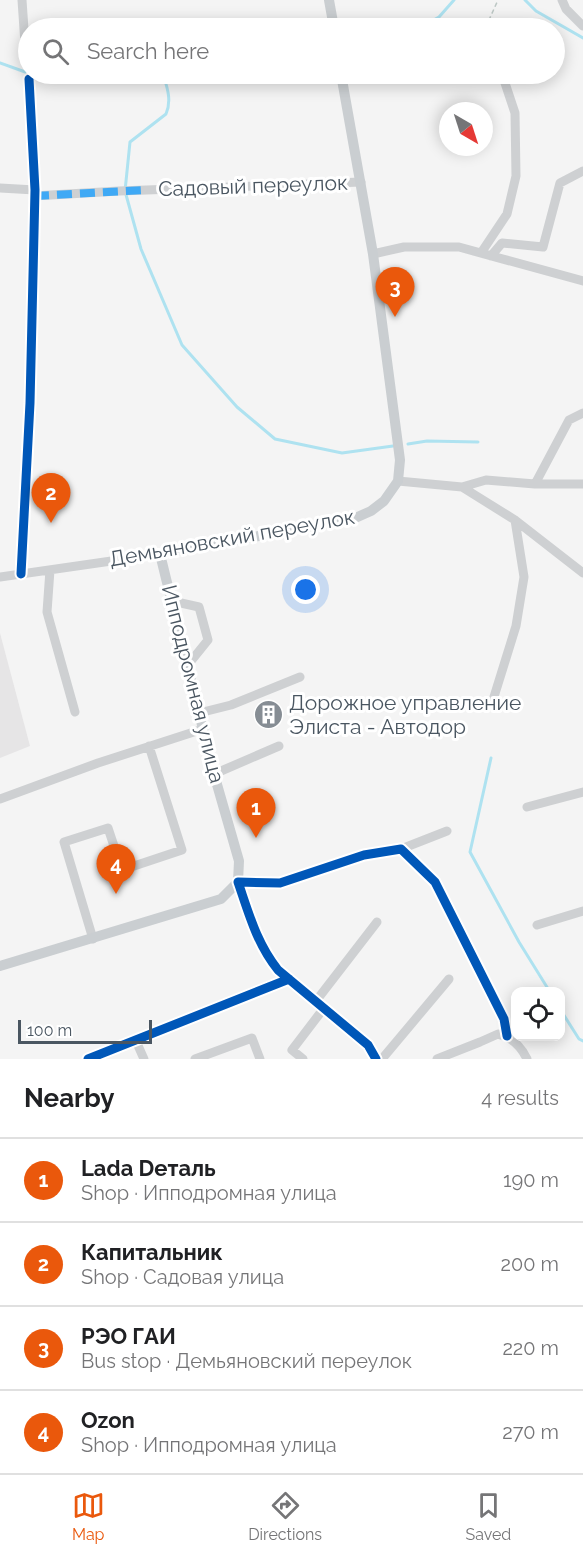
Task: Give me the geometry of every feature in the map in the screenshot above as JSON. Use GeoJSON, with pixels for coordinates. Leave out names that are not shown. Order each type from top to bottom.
{"type":"FeatureCollection","features":[{"type":"Feature","properties":{"kind":"main road"},"geometry":{"type":"LineString","coordinates":[[329,0],[332,18]]}},
{"type":"Feature","properties":{"kind":"main road"},"geometry":{"type":"LineString","coordinates":[[342,84],[373,254],[398,439],[398,481]]}},
{"type":"Feature","properties":{"kind":"main road","name":"Демьяновский переулок"},"geometry":{"type":"LineString","coordinates":[[160,554],[353,519],[371,511],[384,501],[398,481]]}},
{"type":"Feature","properties":{"kind":"main road","name":"Ипподромная улица"},"geometry":{"type":"LineString","coordinates":[[160,554],[214,774],[239,861],[238,882]]}},
{"type":"Feature","properties":{"kind":"main road"},"geometry":{"type":"LineString","coordinates":[[0,966],[221,899],[238,882]]}},
{"type":"Feature","properties":{"kind":"street"},"geometry":{"type":"LineString","coordinates":[[22,0],[24,18]]}},
{"type":"Feature","properties":{"kind":"street"},"geometry":{"type":"LineString","coordinates":[[562,0],[566,9],[583,26]]}},
{"type":"Feature","properties":{"kind":"street"},"geometry":{"type":"LineString","coordinates":[[21,574],[30,403],[35,193],[29,84]]}},
{"type":"Feature","properties":{"kind":"street"},"geometry":{"type":"LineString","coordinates":[[481,253],[507,214],[516,176],[514,113],[505,84]]}},
{"type":"Feature","properties":{"kind":"street"},"geometry":{"type":"LineString","coordinates":[[491,256],[502,243],[543,248],[560,183],[583,171]]}},
{"type":"Feature","properties":{"kind":"street","name":"Садовый переулок"},"geometry":{"type":"LineString","coordinates":[[35,193],[361,182]]}},
{"type":"Feature","properties":{"kind":"street"},"geometry":{"type":"LineString","coordinates":[[0,188],[35,193]]}},
{"type":"Feature","properties":{"kind":"street"},"geometry":{"type":"LineString","coordinates":[[373,254],[404,247],[459,247],[583,280]]}},
{"type":"Feature","properties":{"kind":"street"},"geometry":{"type":"LineString","coordinates":[[535,484],[569,420],[583,413]]}},
{"type":"Feature","properties":{"kind":"street"},"geometry":{"type":"LineString","coordinates":[[398,481],[462,487],[486,480],[535,484],[583,484]]}},
{"type":"Feature","properties":{"kind":"street"},"geometry":{"type":"LineString","coordinates":[[462,487],[515,520],[583,573]]}},
{"type":"Feature","properties":{"kind":"street"},"geometry":{"type":"LineString","coordinates":[[493,700],[516,626],[524,577],[515,520]]}},
{"type":"Feature","properties":{"kind":"street","name":"Демьяновский переулок"},"geometry":{"type":"LineString","coordinates":[[0,577],[160,554]]}},
{"type":"Feature","properties":{"kind":"street"},"geometry":{"type":"LineString","coordinates":[[50,570],[47,612],[75,712]]}},
{"type":"Feature","properties":{"kind":"street"},"geometry":{"type":"LineString","coordinates":[[172,601],[199,607],[208,640],[188,666]]}},
{"type":"Feature","properties":{"kind":"street"},"geometry":{"type":"LineString","coordinates":[[199,713],[231,705],[300,677]]}},
{"type":"Feature","properties":{"kind":"street"},"geometry":{"type":"LineString","coordinates":[[0,799],[203,729]]}},
{"type":"Feature","properties":{"kind":"street"},"geometry":{"type":"LineString","coordinates":[[93,939],[64,842],[108,828],[122,870],[182,850],[149,746]]}},
{"type":"Feature","properties":{"kind":"street"},"geometry":{"type":"LineString","coordinates":[[214,774],[279,746]]}},
{"type":"Feature","properties":{"kind":"street"},"geometry":{"type":"LineString","coordinates":[[527,807],[583,792]]}},
{"type":"Feature","properties":{"kind":"street"},"geometry":{"type":"LineString","coordinates":[[376,1059],[368,1045],[278,970],[260,944],[238,882],[280,883],[364,855],[401,849],[447,831]]}},
{"type":"Feature","properties":{"kind":"street"},"geometry":{"type":"LineString","coordinates":[[401,849],[435,882],[504,1019],[507,1036]]}},
{"type":"Feature","properties":{"kind":"street"},"geometry":{"type":"LineString","coordinates":[[537,925],[583,911]]}},
{"type":"Feature","properties":{"kind":"street"},"geometry":{"type":"LineString","coordinates":[[316,1001],[377,922]]}},
{"type":"Feature","properties":{"kind":"street"},"geometry":{"type":"LineString","coordinates":[[88,1059],[107,1056],[136,1041],[289,979]]}},
{"type":"Feature","properties":{"kind":"street"},"geometry":{"type":"LineString","coordinates":[[382,1059],[449,979]]}},
{"type":"Feature","properties":{"kind":"street"},"geometry":{"type":"LineString","coordinates":[[303,1059],[292,1050],[324,1008]]}},
{"type":"Feature","properties":{"kind":"street"},"geometry":{"type":"LineString","coordinates":[[437,1059],[498,1034],[507,1036],[515,1042],[526,1059]]}},
{"type":"Feature","properties":{"kind":"street"},"geometry":{"type":"LineString","coordinates":[[195,1059],[252,1038],[260,1059]]}},
{"type":"Feature","properties":{"kind":"street"},"geometry":{"type":"LineString","coordinates":[[136,1041],[144,1059]]}},
{"type":"Feature","properties":{"kind":"path"},"geometry":{"type":"LineString","coordinates":[[490,18],[498,0]]}},
{"type":"Feature","properties":{"kind":"shaded area"},"geometry":{"type":"Polygon","coordinates":[[[0,633],[30,746],[0,758],[0,633]]]}},
{"type":"Feature","properties":{"kind":"waterway"},"geometry":{"type":"LineString","coordinates":[[437,18],[454,0]]}},
{"type":"Feature","properties":{"kind":"waterway"},"geometry":{"type":"LineString","coordinates":[[525,0],[536,11],[548,18]]}},
{"type":"Feature","properties":{"kind":"waterway"},"geometry":{"type":"LineString","coordinates":[[565,28],[583,38]]}},
{"type":"Feature","properties":{"kind":"waterway"},"geometry":{"type":"LineString","coordinates":[[0,63],[18,69]]}},
{"type":"Feature","properties":{"kind":"waterway"},"geometry":{"type":"LineString","coordinates":[[166,84],[169,104],[166,114],[130,142],[125,191],[141,249],[182,345],[237,407],[275,439],[342,453],[393,446]]}},
{"type":"Feature","properties":{"kind":"waterway"},"geometry":{"type":"LineString","coordinates":[[408,444],[427,441],[478,442]]}},
{"type":"Feature","properties":{"kind":"waterway"},"geometry":{"type":"LineString","coordinates":[[491,758],[470,852],[519,942],[547,987]]}},
{"type":"Feature","properties":{"kind":"waterway"},"geometry":{"type":"LineString","coordinates":[[565,1017],[579,1039],[583,1041]]}},
{"type":"Feature","properties":{"kind":"marked path"},"geometry":{"type":"LineString","coordinates":[[34,196],[146,190]]}},
{"type":"Feature","properties":{"kind":"cycle path"},"geometry":{"type":"LineString","coordinates":[[21,574],[30,403],[35,190],[29,84]]}},
{"type":"Feature","properties":{"kind":"cycle path"},"geometry":{"type":"LineString","coordinates":[[376,1059],[368,1045],[278,970],[259,939],[238,882],[280,883],[364,855],[401,849],[435,882],[504,1019],[507,1036]]}},
{"type":"Feature","properties":{"kind":"cycle path"},"geometry":{"type":"LineString","coordinates":[[88,1059],[289,979]]}},
{"type":"Feature","properties":{"kind":"place","name":"РЭО ГАИ"},"geometry":{"type":"Point","coordinates":[395,317]}},
{"type":"Feature","properties":{"kind":"place","name":"Капитальник"},"geometry":{"type":"Point","coordinates":[51,523]}},
{"type":"Feature","properties":{"kind":"place","name":"Дорожное управление Элиста - Автодор"},"geometry":{"type":"Point","coordinates":[268,715]}},
{"type":"Feature","properties":{"kind":"place","name":"Lada Dеталь"},"geometry":{"type":"Point","coordinates":[256,838]}},
{"type":"Feature","properties":{"kind":"place","name":"Ozon"},"geometry":{"type":"Point","coordinates":[116,894]}}]}
